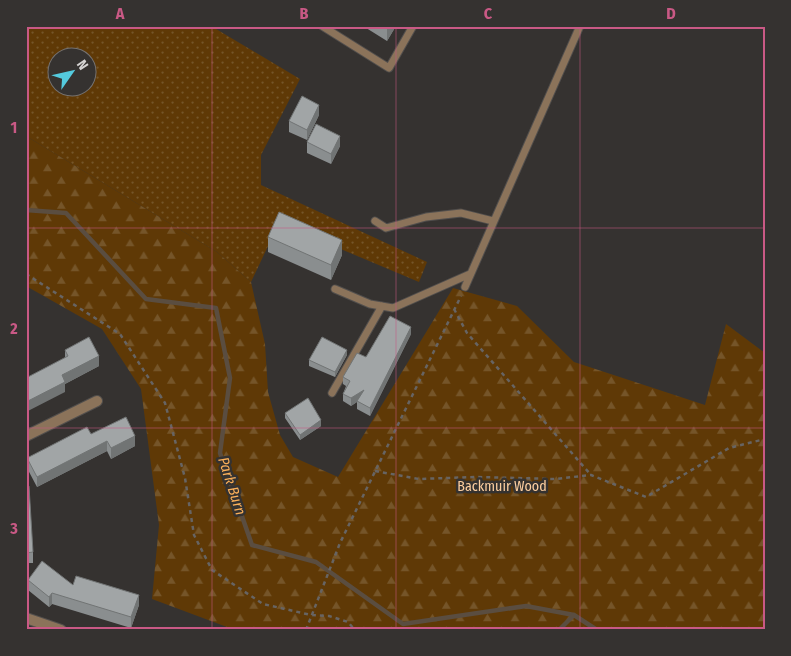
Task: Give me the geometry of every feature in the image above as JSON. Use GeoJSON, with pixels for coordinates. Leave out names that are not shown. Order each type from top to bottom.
{"type":"FeatureCollection","features":[{"type":"Feature","properties":{"kind":"street"},"geometry":{"type":"LineString","coordinates":[[26,436],[97,401]]}},
{"type":"Feature","properties":{"kind":"street"},"geometry":{"type":"LineString","coordinates":[[26,618],[61,630]]}},
{"type":"Feature","properties":{"kind":"lane"},"geometry":{"type":"LineString","coordinates":[[322,26],[389,68],[413,26]]}},
{"type":"Feature","properties":{"kind":"lane"},"geometry":{"type":"LineString","coordinates":[[465,287],[580,26]]}},
{"type":"Feature","properties":{"kind":"lane"},"geometry":{"type":"LineString","coordinates":[[375,221],[386,228],[426,217],[461,213],[493,220]]}},
{"type":"Feature","properties":{"kind":"lane"},"geometry":{"type":"LineString","coordinates":[[335,289],[370,304],[393,308],[470,274]]}},
{"type":"Feature","properties":{"kind":"lane"},"geometry":{"type":"LineString","coordinates":[[332,393],[382,306]]}},
{"type":"Feature","properties":{"kind":"path"},"geometry":{"type":"LineString","coordinates":[[26,274],[120,334],[165,402],[185,478],[194,536],[212,570],[263,604],[311,615],[329,616],[348,622],[356,630]]}},
{"type":"Feature","properties":{"kind":"path"},"geometry":{"type":"LineString","coordinates":[[306,630],[340,543],[465,287]]}},
{"type":"Feature","properties":{"kind":"path"},"geometry":{"type":"LineString","coordinates":[[454,308],[466,333],[591,475],[646,497],[729,448],[765,440]]}},
{"type":"Feature","properties":{"kind":"path"},"geometry":{"type":"LineString","coordinates":[[375,471],[419,479],[476,477],[556,479],[591,475]]}},
{"type":"Feature","properties":{"kind":"green space"},"geometry":{"type":"Polygon","coordinates":[[[26,26],[211,26],[300,79],[261,155],[261,185],[427,262],[419,282],[279,223],[251,282],[217,252],[26,136],[26,26]]]}},
{"type":"Feature","properties":{"kind":"green space","name":"Backmuir Wood"},"geometry":{"type":"Polygon","coordinates":[[[26,136],[217,252],[251,282],[265,344],[268,392],[280,435],[293,457],[338,477],[453,288],[517,306],[574,362],[705,405],[726,324],[765,353],[765,630],[235,630],[152,599],[159,525],[141,389],[102,329],[26,286],[26,136]]]}},
{"type":"Feature","properties":{"kind":"building"},"geometry":{"type":"Polygon","coordinates":[[[302,96],[319,105],[307,130],[289,121],[302,96]]]}},
{"type":"Feature","properties":{"kind":"building"},"geometry":{"type":"Polygon","coordinates":[[[316,124],[340,136],[331,154],[307,142],[316,124]]]}},
{"type":"Feature","properties":{"kind":"building"},"geometry":{"type":"Polygon","coordinates":[[[279,212],[342,240],[331,265],[268,237],[279,212]]]}},
{"type":"Feature","properties":{"kind":"building"},"geometry":{"type":"Polygon","coordinates":[[[390,316],[411,327],[370,408],[357,401],[364,390],[351,398],[343,394],[350,381],[343,377],[357,353],[366,357],[390,316]]]}},
{"type":"Feature","properties":{"kind":"building"},"geometry":{"type":"Polygon","coordinates":[[[89,337],[99,356],[62,375],[65,382],[26,402],[26,378],[68,356],[65,350],[89,337]]]}},
{"type":"Feature","properties":{"kind":"building"},"geometry":{"type":"Polygon","coordinates":[[[322,337],[347,350],[335,372],[309,360],[322,337]]]}},
{"type":"Feature","properties":{"kind":"building"},"geometry":{"type":"Polygon","coordinates":[[[308,398],[321,420],[300,435],[285,413],[308,398]]]}},
{"type":"Feature","properties":{"kind":"building"},"geometry":{"type":"Polygon","coordinates":[[[126,417],[135,436],[111,448],[107,441],[37,477],[27,458],[87,427],[91,434],[126,417]]]}},
{"type":"Feature","properties":{"kind":"building"},"geometry":{"type":"Polygon","coordinates":[[[26,486],[29,486],[33,552],[26,553],[26,486]]]}},
{"type":"Feature","properties":{"kind":"building"},"geometry":{"type":"Polygon","coordinates":[[[42,561],[73,585],[76,576],[139,595],[131,617],[52,593],[49,597],[28,580],[42,561]]]}},
{"type":"Feature","properties":{"kind":"waterway","name":"Park Burn"},"geometry":{"type":"LineString","coordinates":[[26,210],[66,213],[146,299],[216,308],[230,378],[220,453],[252,545],[316,562],[403,624],[526,606],[574,615],[597,630]]}},
{"type":"Feature","properties":{"kind":"waterway"},"geometry":{"type":"LineString","coordinates":[[559,630],[574,615]]}}]}
